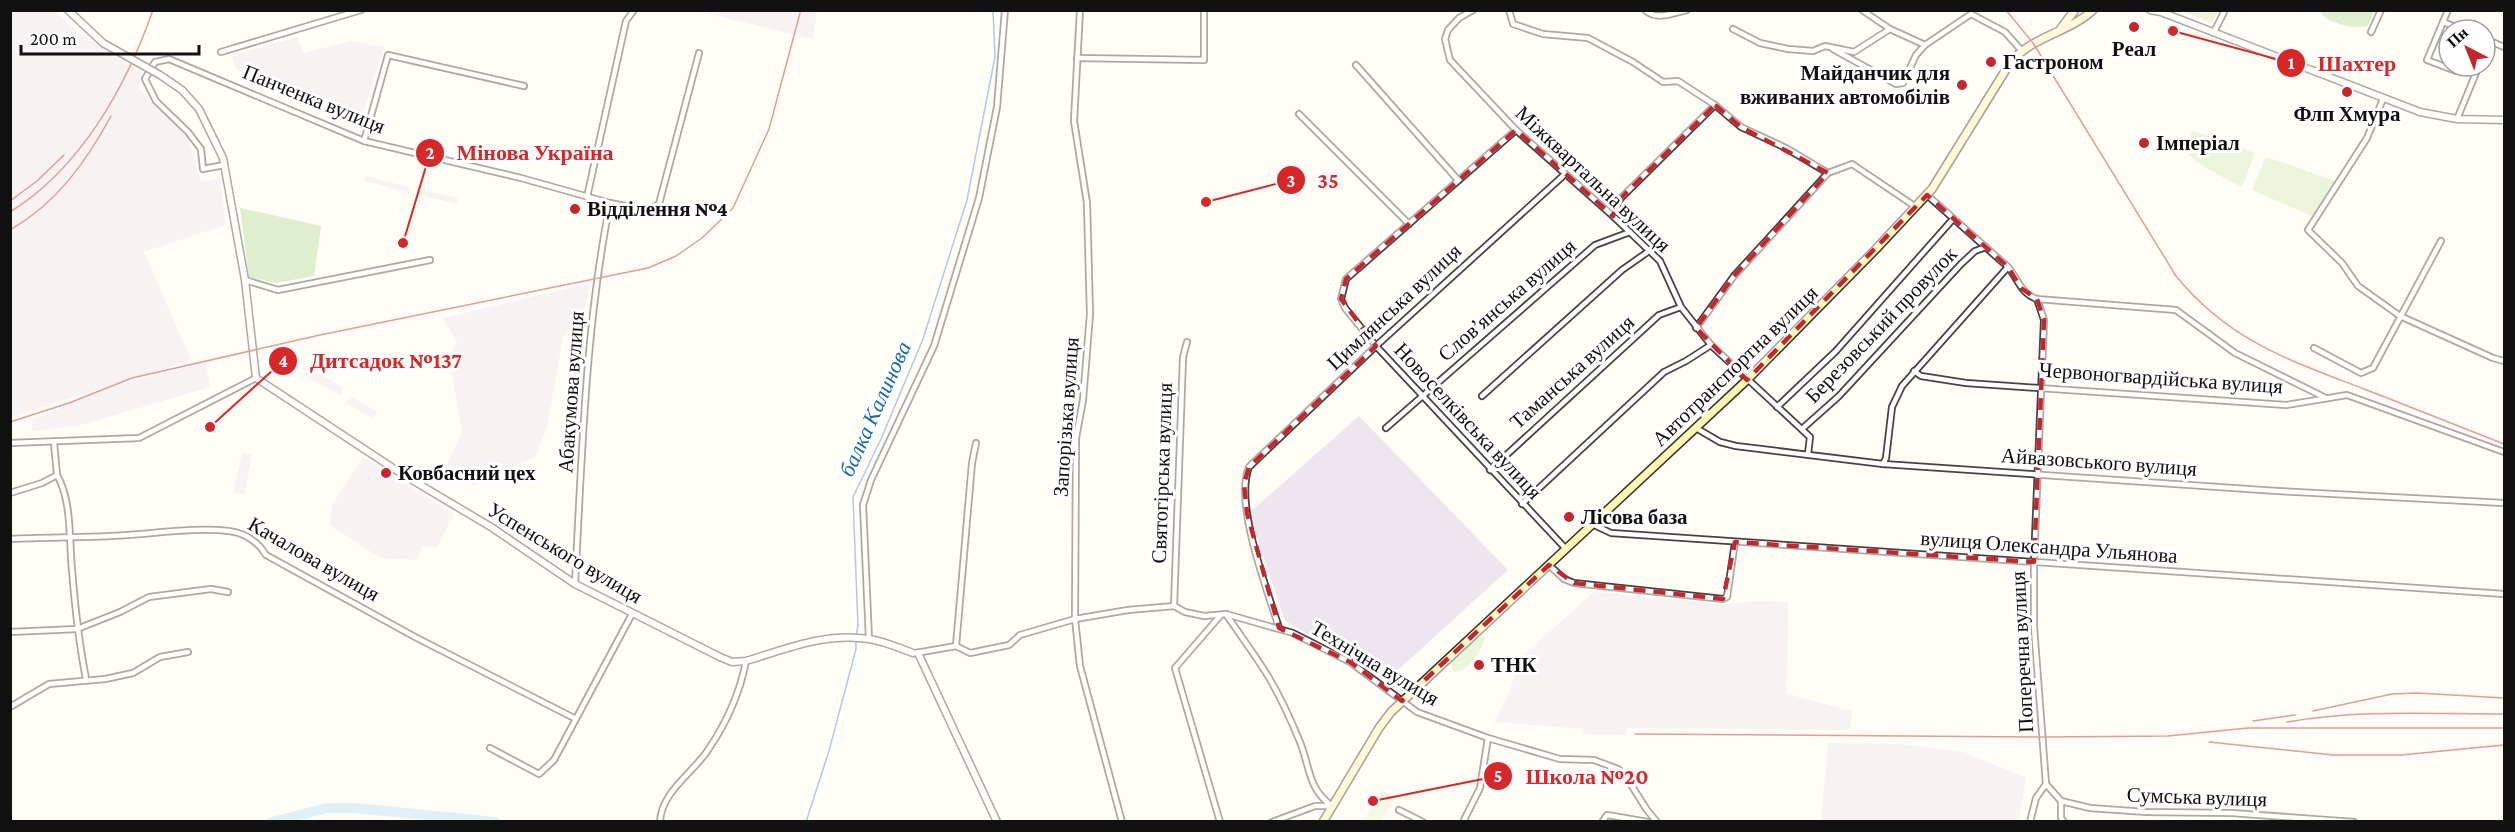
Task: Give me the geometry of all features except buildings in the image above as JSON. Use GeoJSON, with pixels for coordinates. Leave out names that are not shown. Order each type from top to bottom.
{"type":"FeatureCollection","features":[{"type":"Feature","properties":{"kind":"main road"},"geometry":{"type":"LineString","coordinates":[[2060,31],[2075,10]]}},
{"type":"Feature","properties":{"kind":"main road","name":"Автотранспортна вулиця"},"geometry":{"type":"LineString","coordinates":[[1323,822],[1379,728],[1402,701],[1795,334],[1916,207],[1927,195],[2010,63],[2021,50],[2083,19],[2093,10]]}},
{"type":"Feature","properties":{"kind":"street"},"geometry":{"type":"LineString","coordinates":[[10,443],[139,438],[256,378],[245,280],[223,158],[199,109],[182,90],[104,43],[68,10]]}},
{"type":"Feature","properties":{"kind":"street"},"geometry":{"type":"LineString","coordinates":[[221,52],[361,10]]}},
{"type":"Feature","properties":{"kind":"street"},"geometry":{"type":"LineString","coordinates":[[587,197],[626,21],[634,10]]}},
{"type":"Feature","properties":{"kind":"street"},"geometry":{"type":"LineString","coordinates":[[869,639],[863,505],[871,480],[934,346],[979,198],[998,107],[1005,10]]}},
{"type":"Feature","properties":{"kind":"street","name":"Запорізька вулиця"},"geometry":{"type":"LineString","coordinates":[[1080,10],[1074,121],[1087,203],[1090,314],[1083,400],[1076,438],[1075,620],[1080,666],[1122,822]]}},
{"type":"Feature","properties":{"kind":"street"},"geometry":{"type":"LineString","coordinates":[[1077,58],[1204,60],[1204,10]]}},
{"type":"Feature","properties":{"kind":"street","name":"Міжквартальна вулиця"},"geometry":{"type":"LineString","coordinates":[[1473,10],[1459,18],[1448,30],[1445,39],[1450,60],[1516,130],[1660,261],[1681,307],[1696,328],[1747,380],[1802,429]]}},
{"type":"Feature","properties":{"kind":"street"},"geometry":{"type":"LineString","coordinates":[[1509,10],[1513,24],[1543,34],[1588,38],[1633,62],[1663,82],[1678,81],[1715,105],[1741,127],[1786,148],[1828,173]]}},
{"type":"Feature","properties":{"kind":"street"},"geometry":{"type":"LineString","coordinates":[[1645,10],[1650,15],[1657,16],[1687,10]]}},
{"type":"Feature","properties":{"kind":"street"},"geometry":{"type":"LineString","coordinates":[[1862,10],[1890,29],[1925,45]]}},
{"type":"Feature","properties":{"kind":"street"},"geometry":{"type":"LineString","coordinates":[[2150,10],[2159,11],[2420,112],[2457,119],[2505,120]]}},
{"type":"Feature","properties":{"kind":"street"},"geometry":{"type":"LineString","coordinates":[[2214,32],[2225,10]]}},
{"type":"Feature","properties":{"kind":"street"},"geometry":{"type":"LineString","coordinates":[[2371,32],[2381,10]]}},
{"type":"Feature","properties":{"kind":"street"},"geometry":{"type":"LineString","coordinates":[[1825,46],[1896,84],[1903,82],[1916,55],[1925,45],[1971,14],[2005,32],[2021,50]]}},
{"type":"Feature","properties":{"kind":"street"},"geometry":{"type":"LineString","coordinates":[[1733,29],[1760,43],[1788,50],[1813,51],[1825,46],[1854,52],[1890,29]]}},
{"type":"Feature","properties":{"kind":"street"},"geometry":{"type":"LineString","coordinates":[[2437,36],[2427,60],[2437,64]]}},
{"type":"Feature","properties":{"kind":"street","name":"Панченка вулиця"},"geometry":{"type":"LineString","coordinates":[[224,165],[203,170],[201,149],[189,132],[156,101],[145,79],[155,62],[169,59],[364,141],[610,203],[647,210],[659,204],[699,53]]}},
{"type":"Feature","properties":{"kind":"street"},"geometry":{"type":"LineString","coordinates":[[364,141],[388,55],[524,86]]}},
{"type":"Feature","properties":{"kind":"street"},"geometry":{"type":"LineString","coordinates":[[1356,65],[1458,180]]}},
{"type":"Feature","properties":{"kind":"street"},"geometry":{"type":"LineString","coordinates":[[2457,119],[2474,78]]}},
{"type":"Feature","properties":{"kind":"street"},"geometry":{"type":"LineString","coordinates":[[2383,99],[2367,138],[2308,230],[2342,263],[2358,286],[2401,316],[2493,358],[2505,361]]}},
{"type":"Feature","properties":{"kind":"street"},"geometry":{"type":"LineString","coordinates":[[1613,216],[1621,198],[1715,105]]}},
{"type":"Feature","properties":{"kind":"street"},"geometry":{"type":"LineString","coordinates":[[1299,114],[1409,224],[1516,130]]}},
{"type":"Feature","properties":{"kind":"street"},"geometry":{"type":"LineString","coordinates":[[1696,328],[1734,276],[1828,173],[1852,164],[1916,207]]}},
{"type":"Feature","properties":{"kind":"street","name":"Цимлянська вулиця"},"geometry":{"type":"LineString","coordinates":[[1279,628],[1247,513],[1244,484],[1249,467],[1376,346],[1564,175]]}},
{"type":"Feature","properties":{"kind":"street"},"geometry":{"type":"LineString","coordinates":[[1927,195],[2008,267],[2017,278],[2020,288],[2029,296],[2037,299],[2176,310],[2235,353],[2326,398]]}},
{"type":"Feature","properties":{"kind":"street","name":"Абакумова вулиця"},"geometry":{"type":"LineString","coordinates":[[575,584],[591,327],[598,267],[610,203]]}},
{"type":"Feature","properties":{"kind":"street"},"geometry":{"type":"LineString","coordinates":[[1777,407],[1836,351],[1953,219]]}},
{"type":"Feature","properties":{"kind":"street","name":"Новоселківська вулиця"},"geometry":{"type":"LineString","coordinates":[[1409,224],[1346,279],[1341,299],[1345,308],[1376,346],[1566,549]]}},
{"type":"Feature","properties":{"kind":"street","name":"Слов’янська вулиця"},"geometry":{"type":"LineString","coordinates":[[1386,428],[1595,245],[1630,232]]}},
{"type":"Feature","properties":{"kind":"street"},"geometry":{"type":"LineString","coordinates":[[2314,348],[2361,373],[2373,368],[2441,241]]}},
{"type":"Feature","properties":{"kind":"street","name":"Березовський провулок"},"geometry":{"type":"LineString","coordinates":[[1802,429],[1839,396],[1961,264],[1975,251],[1986,247]]}},
{"type":"Feature","properties":{"kind":"street"},"geometry":{"type":"LineString","coordinates":[[1482,396],[1622,270],[1649,251]]}},
{"type":"Feature","properties":{"kind":"street"},"geometry":{"type":"LineString","coordinates":[[245,280],[278,290],[430,260]]}},
{"type":"Feature","properties":{"kind":"street"},"geometry":{"type":"LineString","coordinates":[[1883,464],[1886,458],[1892,407],[1902,386],[2008,267]]}},
{"type":"Feature","properties":{"kind":"street","name":"Поперечна вулиця"},"geometry":{"type":"LineString","coordinates":[[2037,299],[2044,320],[2034,562],[2034,627],[2046,784]]}},
{"type":"Feature","properties":{"kind":"street","name":"Таманська вулиця"},"geometry":{"type":"LineString","coordinates":[[1490,470],[1659,315],[1681,307]]}},
{"type":"Feature","properties":{"kind":"street","name":"Святогірська вулиця"},"geometry":{"type":"LineString","coordinates":[[1174,606],[1183,357],[1187,342]]}},
{"type":"Feature","properties":{"kind":"street"},"geometry":{"type":"LineString","coordinates":[[1522,504],[1664,372],[1686,362],[1711,345]]}},
{"type":"Feature","properties":{"kind":"street","name":"Червоногвардійська вулиця"},"geometry":{"type":"LineString","coordinates":[[1914,372],[1922,376],[1966,383],[2043,386],[2286,405],[2347,395],[2505,452]]}},
{"type":"Feature","properties":{"kind":"street","name":"Успенського вулиця"},"geometry":{"type":"LineString","coordinates":[[256,378],[402,474],[491,527],[575,584],[732,662],[746,661],[827,638],[841,637],[869,639],[916,653]]}},
{"type":"Feature","properties":{"kind":"street","name":"Айвазовського вулиця"},"geometry":{"type":"LineString","coordinates":[[1695,428],[1719,442],[1736,446],[1883,464],[2277,491],[2505,503]]}},
{"type":"Feature","properties":{"kind":"street"},"geometry":{"type":"LineString","coordinates":[[1802,429],[1810,437],[1808,454]]}},
{"type":"Feature","properties":{"kind":"street"},"geometry":{"type":"LineString","coordinates":[[54,443],[57,475],[62,484],[77,629],[86,679]]}},
{"type":"Feature","properties":{"kind":"street"},"geometry":{"type":"LineString","coordinates":[[956,646],[969,495],[976,443]]}},
{"type":"Feature","properties":{"kind":"street"},"geometry":{"type":"LineString","coordinates":[[10,493],[42,483],[57,475]]}},
{"type":"Feature","properties":{"kind":"street","name":"вулиця Олександра Ульянова"},"geometry":{"type":"LineString","coordinates":[[1592,524],[1611,533],[2505,594]]}},
{"type":"Feature","properties":{"kind":"street","name":"Качалова вулиця"},"geometry":{"type":"LineString","coordinates":[[10,539],[216,531],[230,531],[245,535],[260,545],[266,555],[415,637],[576,719]]}},
{"type":"Feature","properties":{"kind":"street"},"geometry":{"type":"LineString","coordinates":[[1549,565],[1564,579],[1574,583],[1723,599],[1728,597],[1735,542]]}},
{"type":"Feature","properties":{"kind":"street"},"geometry":{"type":"LineString","coordinates":[[10,632],[77,629],[120,612],[148,597],[211,589],[228,592]]}},
{"type":"Feature","properties":{"kind":"street","name":"Технічна вулиця"},"geometry":{"type":"LineString","coordinates":[[916,653],[956,646],[970,653],[1009,645],[1020,634],[1128,610],[1174,606],[1185,612],[1204,616],[1223,615],[1293,633],[1350,662],[1417,712],[1488,738],[1560,759],[1593,760],[1618,769],[1657,822]]}},
{"type":"Feature","properties":{"kind":"street"},"geometry":{"type":"LineString","coordinates":[[490,748],[539,774],[554,760],[632,614]]}},
{"type":"Feature","properties":{"kind":"street"},"geometry":{"type":"LineString","coordinates":[[1220,822],[1175,668],[1223,615],[1273,686],[1302,746],[1308,776],[1323,800],[1332,806]]}},
{"type":"Feature","properties":{"kind":"street"},"geometry":{"type":"LineString","coordinates":[[10,707],[50,684],[105,679],[133,673],[160,657],[188,652]]}},
{"type":"Feature","properties":{"kind":"street"},"geometry":{"type":"LineString","coordinates":[[916,653],[998,822]]}},
{"type":"Feature","properties":{"kind":"street"},"geometry":{"type":"LineString","coordinates":[[660,822],[665,802],[674,788],[700,761],[737,698],[746,661]]}},
{"type":"Feature","properties":{"kind":"street"},"geometry":{"type":"LineString","coordinates":[[1463,822],[1480,788],[1488,738]]}},
{"type":"Feature","properties":{"kind":"street"},"geometry":{"type":"LineString","coordinates":[[2030,822],[2036,798],[2046,784],[2061,801],[2061,818],[2064,822]]}},
{"type":"Feature","properties":{"kind":"street","name":"Сумська вулиця"},"geometry":{"type":"LineString","coordinates":[[2061,801],[2090,808],[2146,812],[2232,813],[2354,822]]}},
{"type":"Feature","properties":{"kind":"street"},"geometry":{"type":"LineString","coordinates":[[1272,822],[1314,806],[1332,806]]}},
{"type":"Feature","properties":{"kind":"street"},"geometry":{"type":"LineString","coordinates":[[1399,810],[1424,822]]}},
{"type":"Feature","properties":{"kind":"street"},"geometry":{"type":"LineString","coordinates":[[1602,822],[1607,815],[1615,814],[1648,822]]}},
{"type":"Feature","properties":{"kind":"highlighted area"},"geometry":{"type":"Polygon","coordinates":[[[1715,105],[1741,127],[1828,173],[1734,276],[1696,328],[1747,380],[1927,195],[2008,267],[2021,288],[2037,299],[2044,320],[2034,562],[1735,542],[1723,599],[1574,583],[1549,565],[1402,701],[1350,662],[1279,628],[1247,513],[1244,484],[1249,467],[1376,346],[1341,299],[1346,279],[1516,130],[1613,216],[1621,198],[1715,105]]]}},
{"type":"Feature","properties":{"kind":"shaded area"},"geometry":{"type":"Polygon","coordinates":[[[817,10],[813,39],[697,11],[817,10]]]}},
{"type":"Feature","properties":{"kind":"shaded area"},"geometry":{"type":"Polygon","coordinates":[[[10,11],[55,11],[77,32],[142,72],[139,89],[189,140],[201,182],[220,178],[226,225],[144,252],[191,360],[11,417],[10,11]]]}},
{"type":"Feature","properties":{"kind":"shaded area"},"geometry":{"type":"Polygon","coordinates":[[[298,37],[303,53],[352,41],[384,47],[358,129],[308,107],[296,96],[236,69],[232,55],[298,37]]]}},
{"type":"Feature","properties":{"kind":"shaded area"},"geometry":{"type":"Polygon","coordinates":[[[366,176],[410,187],[409,193],[365,181],[366,176]]]}},
{"type":"Feature","properties":{"kind":"shaded area"},"geometry":{"type":"Polygon","coordinates":[[[418,189],[458,198],[457,204],[417,194],[418,189]]]}},
{"type":"Feature","properties":{"kind":"shaded area"},"geometry":{"type":"Polygon","coordinates":[[[589,285],[584,315],[563,337],[548,423],[536,456],[474,486],[445,468],[462,432],[449,357],[457,343],[443,318],[589,285]]]}},
{"type":"Feature","properties":{"kind":"shaded area"},"geometry":{"type":"Polygon","coordinates":[[[206,362],[210,387],[78,426],[33,431],[31,420],[112,387],[206,362]]]}},
{"type":"Feature","properties":{"kind":"shaded area"},"geometry":{"type":"Polygon","coordinates":[[[308,368],[344,388],[340,395],[304,375],[308,368]]]}},
{"type":"Feature","properties":{"kind":"shaded area"},"geometry":{"type":"Polygon","coordinates":[[[351,396],[377,412],[373,419],[346,403],[351,396]]]}},
{"type":"Feature","properties":{"kind":"shaded area"},"geometry":{"type":"Polygon","coordinates":[[[1359,416],[1508,570],[1386,681],[1365,666],[1285,621],[1249,513],[1359,416]]]}},
{"type":"Feature","properties":{"kind":"shaded area"},"geometry":{"type":"Polygon","coordinates":[[[242,453],[252,455],[244,495],[233,493],[242,453]]]}},
{"type":"Feature","properties":{"kind":"shaded area"},"geometry":{"type":"Polygon","coordinates":[[[363,457],[454,514],[437,548],[422,546],[416,560],[380,558],[330,525],[332,505],[363,457]]]}},
{"type":"Feature","properties":{"kind":"shaded area"},"geometry":{"type":"Polygon","coordinates":[[[1594,592],[1728,604],[1758,601],[1788,602],[1787,694],[1852,711],[1850,730],[1627,728],[1627,735],[1583,734],[1583,729],[1494,722],[1509,693],[1520,658],[1594,592]]]}},
{"type":"Feature","properties":{"kind":"shaded area"},"geometry":{"type":"Polygon","coordinates":[[[1828,743],[1901,744],[1964,752],[2026,778],[2019,821],[1821,821],[1828,743]]]}},
{"type":"Feature","properties":{"kind":"green space"},"geometry":{"type":"Polygon","coordinates":[[[2218,10],[2212,23],[2182,11],[2218,10]]]}},
{"type":"Feature","properties":{"kind":"green space"},"geometry":{"type":"Polygon","coordinates":[[[2374,10],[2368,26],[2356,27],[2346,26],[2325,18],[2320,11],[2374,10]]]}},
{"type":"Feature","properties":{"kind":"green space"},"geometry":{"type":"Polygon","coordinates":[[[2193,131],[2255,153],[2242,187],[2192,158],[2187,147],[2193,131]]]}},
{"type":"Feature","properties":{"kind":"green space"},"geometry":{"type":"Polygon","coordinates":[[[2266,157],[2336,181],[2314,217],[2252,190],[2266,157]]]}},
{"type":"Feature","properties":{"kind":"green space"},"geometry":{"type":"Polygon","coordinates":[[[240,208],[321,226],[314,276],[276,283],[249,277],[240,208]]]}},
{"type":"Feature","properties":{"kind":"green space"},"geometry":{"type":"Polygon","coordinates":[[[1481,635],[1485,638],[1474,660],[1465,668],[1454,672],[1450,664],[1452,661],[1481,635]]]}},
{"type":"Feature","properties":{"kind":"green space"},"geometry":{"type":"Polygon","coordinates":[[[1381,790],[1395,798],[1381,821],[1363,821],[1381,790]]]}},
{"type":"Feature","properties":{"kind":"waterway","name":"балка Калинова"},"geometry":{"type":"LineString","coordinates":[[856,636],[858,626],[853,497],[881,439],[923,339],[967,200],[995,57],[993,10]]}},
{"type":"Feature","properties":{"kind":"waterway","name":"балка Калинова"},"geometry":{"type":"LineString","coordinates":[[806,822],[829,751],[856,649],[856,641]]}},
{"type":"Feature","properties":{"kind":"waterway"},"geometry":{"type":"LineString","coordinates":[[272,822],[327,808],[355,808],[495,822]]}},
{"type":"Feature","properties":{"kind":"railway"},"geometry":{"type":"LineString","coordinates":[[10,212],[58,173],[98,123],[129,68],[153,10]]}},
{"type":"Feature","properties":{"kind":"railway"},"geometry":{"type":"LineString","coordinates":[[2006,10],[2033,43],[2176,276],[2217,317],[2239,333],[2286,358],[2504,444]]}},
{"type":"Feature","properties":{"kind":"railway"},"geometry":{"type":"LineString","coordinates":[[10,422],[69,403],[132,378],[320,335],[648,268],[676,256],[702,238],[733,208],[769,129],[800,13]]}},
{"type":"Feature","properties":{"kind":"railway"},"geometry":{"type":"LineString","coordinates":[[10,230],[42,207],[69,180],[111,116]]}},
{"type":"Feature","properties":{"kind":"railway"},"geometry":{"type":"LineString","coordinates":[[10,201],[37,181],[64,155]]}},
{"type":"Feature","properties":{"kind":"railway"},"geometry":{"type":"LineString","coordinates":[[2313,711],[2392,694],[2417,693],[2504,698]]}},
{"type":"Feature","properties":{"kind":"railway"},"geometry":{"type":"LineString","coordinates":[[2287,722],[2368,714],[2504,714]]}},
{"type":"Feature","properties":{"kind":"railway"},"geometry":{"type":"LineString","coordinates":[[2253,721],[2295,715]]}},
{"type":"Feature","properties":{"kind":"railway"},"geometry":{"type":"LineString","coordinates":[[1635,734],[2044,737],[2168,736],[2248,728],[2504,728]]}},
{"type":"Feature","properties":{"kind":"railway"},"geometry":{"type":"LineString","coordinates":[[2209,742],[2333,755],[2401,755],[2504,745]]}},
{"type":"Feature","properties":{"kind":"place","name":"Реал"},"geometry":{"type":"Point","coordinates":[2134,27]}},
{"type":"Feature","properties":{"kind":"place","name":"Шахтер"},"geometry":{"type":"Point","coordinates":[2173,31]}},
{"type":"Feature","properties":{"kind":"place","name":"Гастроном"},"geometry":{"type":"Point","coordinates":[1991,62]}},
{"type":"Feature","properties":{"kind":"place","name":"Майданчик для вживаних автомобілів"},"geometry":{"type":"Point","coordinates":[1962,85]}},
{"type":"Feature","properties":{"kind":"place","name":"Флп Хмура"},"geometry":{"type":"Point","coordinates":[2347,92]}},
{"type":"Feature","properties":{"kind":"place","name":"Імперіал"},"geometry":{"type":"Point","coordinates":[2144,143]}},
{"type":"Feature","properties":{"kind":"place","name":"35"},"geometry":{"type":"Point","coordinates":[1206,202]}},
{"type":"Feature","properties":{"kind":"place","name":"Відділення №4"},"geometry":{"type":"Point","coordinates":[575,209]}},
{"type":"Feature","properties":{"kind":"place","name":"Мінова Україна"},"geometry":{"type":"Point","coordinates":[403,243]}},
{"type":"Feature","properties":{"kind":"place","name":"Дитсадок №137"},"geometry":{"type":"Point","coordinates":[210,427]}},
{"type":"Feature","properties":{"kind":"place","name":"Ковбасний цех"},"geometry":{"type":"Point","coordinates":[386,473]}},
{"type":"Feature","properties":{"kind":"place","name":"Лісова база"},"geometry":{"type":"Point","coordinates":[1569,517]}},
{"type":"Feature","properties":{"kind":"place","name":"ТНК"},"geometry":{"type":"Point","coordinates":[1479,665]}},
{"type":"Feature","properties":{"kind":"place","name":"Школа №20"},"geometry":{"type":"Point","coordinates":[1373,801]}}]}
